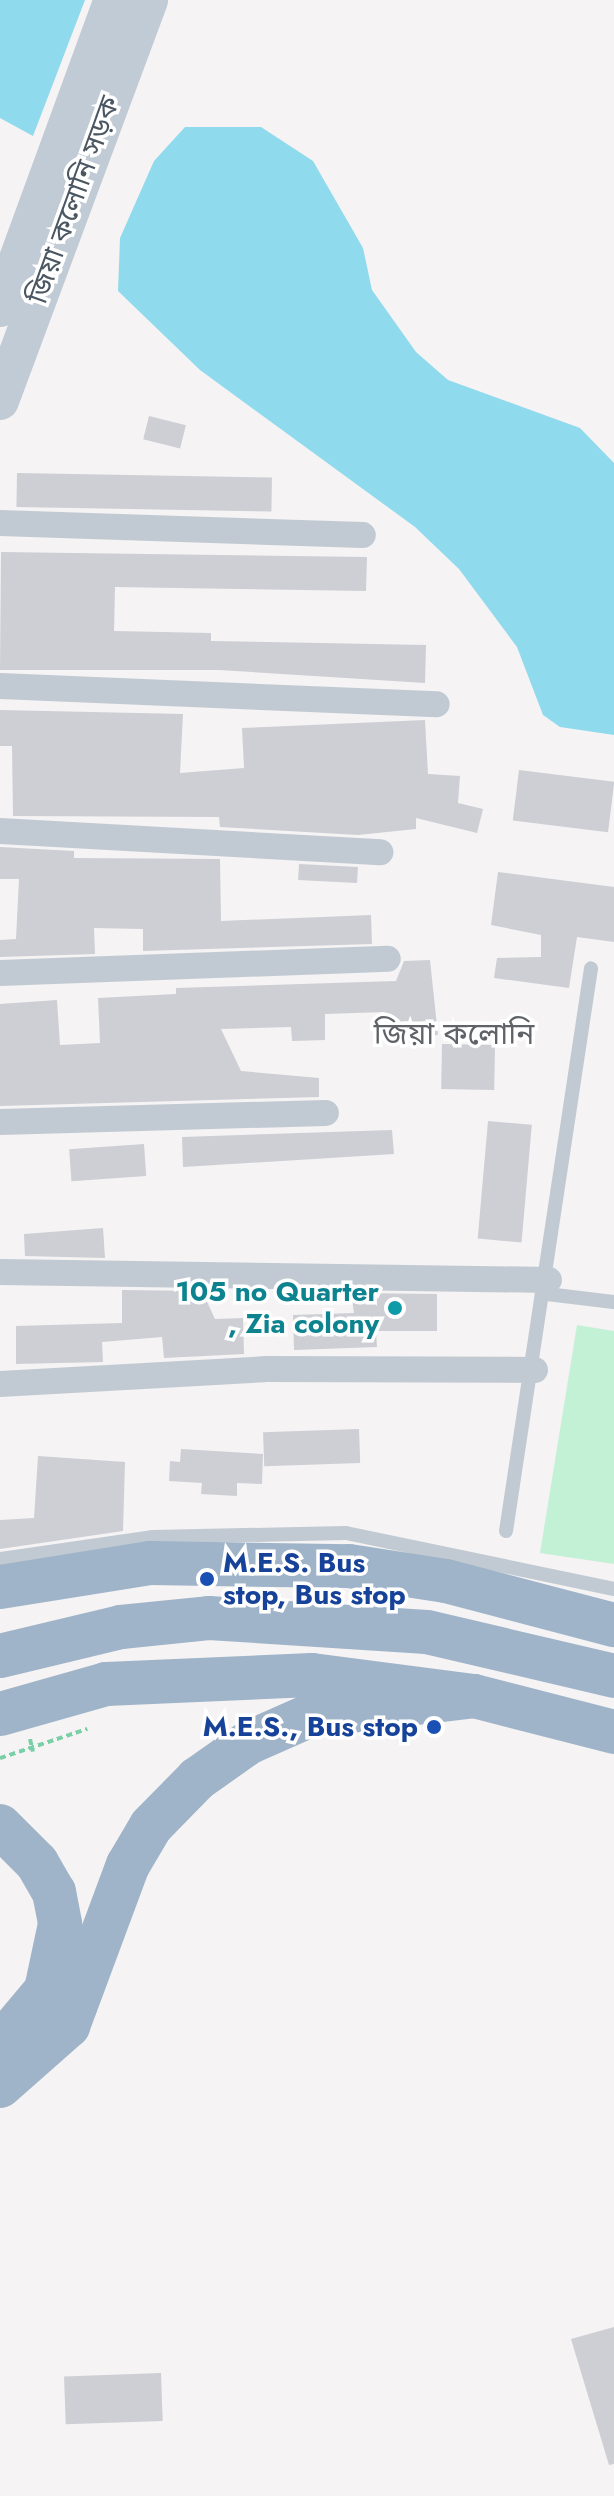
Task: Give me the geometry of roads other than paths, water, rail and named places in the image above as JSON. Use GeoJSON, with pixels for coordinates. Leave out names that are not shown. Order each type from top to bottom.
{"type":"FeatureCollection","features":[{"type":"Feature","properties":{"kind":"highway"},"geometry":{"type":"LineString","coordinates":[[0,1587],[150,1563],[349,1566],[446,1581],[614,1625]]}},
{"type":"Feature","properties":{"kind":"highway"},"geometry":{"type":"LineString","coordinates":[[0,1656],[121,1627],[209,1618],[427,1632],[614,1676]]}},
{"type":"Feature","properties":{"kind":"highway"},"geometry":{"type":"LineString","coordinates":[[0,1714],[106,1684],[160,1678],[312,1675],[474,1696],[614,1732]]}},
{"type":"Feature","properties":{"kind":"highway"},"geometry":{"type":"LineString","coordinates":[[0,2086],[68,2026],[128,1865],[177,1798],[248,1743],[309,1716],[474,1696]]}},
{"type":"Feature","properties":{"kind":"highway"},"geometry":{"type":"LineString","coordinates":[[0,2045],[46,1990],[57,1954],[54,1892],[10,1832]]}},
{"type":"Feature","properties":{"kind":"main road","name":"জিয়া কলোনি সড়ক"},"geometry":{"type":"LineString","coordinates":[[0,308],[113,0]]}},
{"type":"Feature","properties":{"kind":"main road","name":"জিয়া কলোনি সড়ক"},"geometry":{"type":"LineString","coordinates":[[0,401],[149,0]]}},
{"type":"Feature","properties":{"kind":"street"},"geometry":{"type":"LineString","coordinates":[[0,523],[363,535]]}},
{"type":"Feature","properties":{"kind":"street"},"geometry":{"type":"LineString","coordinates":[[0,686],[437,704]]}},
{"type":"Feature","properties":{"kind":"street"},"geometry":{"type":"LineString","coordinates":[[0,831],[380,852]]}},
{"type":"Feature","properties":{"kind":"street"},"geometry":{"type":"LineString","coordinates":[[0,973],[388,959]]}},
{"type":"Feature","properties":{"kind":"street"},"geometry":{"type":"LineString","coordinates":[[0,1122],[326,1113]]}},
{"type":"Feature","properties":{"kind":"street"},"geometry":{"type":"LineString","coordinates":[[0,1272],[548,1287]]}},
{"type":"Feature","properties":{"kind":"street"},"geometry":{"type":"LineString","coordinates":[[0,1384],[265,1369],[535,1370]]}},
{"type":"Feature","properties":{"kind":"lane"},"geometry":{"type":"LineString","coordinates":[[506,1531],[548,1287],[591,968]]}},
{"type":"Feature","properties":{"kind":"lane"},"geometry":{"type":"LineString","coordinates":[[548,1287],[614,1302]]}},
{"type":"Feature","properties":{"kind":"lane"},"geometry":{"type":"LineString","coordinates":[[0,1559],[153,1537],[346,1533],[614,1589]]}},
{"type":"Feature","properties":{"kind":"water"},"geometry":{"type":"Polygon","coordinates":[[[0,0],[85,0],[33,136],[0,118],[0,0]]]}},
{"type":"Feature","properties":{"kind":"water"},"geometry":{"type":"Polygon","coordinates":[[[185,127],[261,127],[313,161],[363,248],[372,290],[416,352],[448,380],[580,428],[614,463],[614,735],[560,727],[543,715],[517,647],[459,569],[415,527],[200,370],[118,291],[120,238],[154,161],[185,127]]]}},
{"type":"Feature","properties":{"kind":"place","name":"105 no Quarter , Zia colony"},"geometry":{"type":"Point","coordinates":[395,1308]}},
{"type":"Feature","properties":{"kind":"place","name":"M.E.S. Bus stop, Bus stop"},"geometry":{"type":"Point","coordinates":[207,1579]}},
{"type":"Feature","properties":{"kind":"place","name":"M.E.S., Bus stop"},"geometry":{"type":"Point","coordinates":[434,1727]}},
{"type":"Feature","properties":{"kind":"district","name":"জিয়া কলোনি"},"geometry":{"type":"Point","coordinates":[454,1034]}}]}
